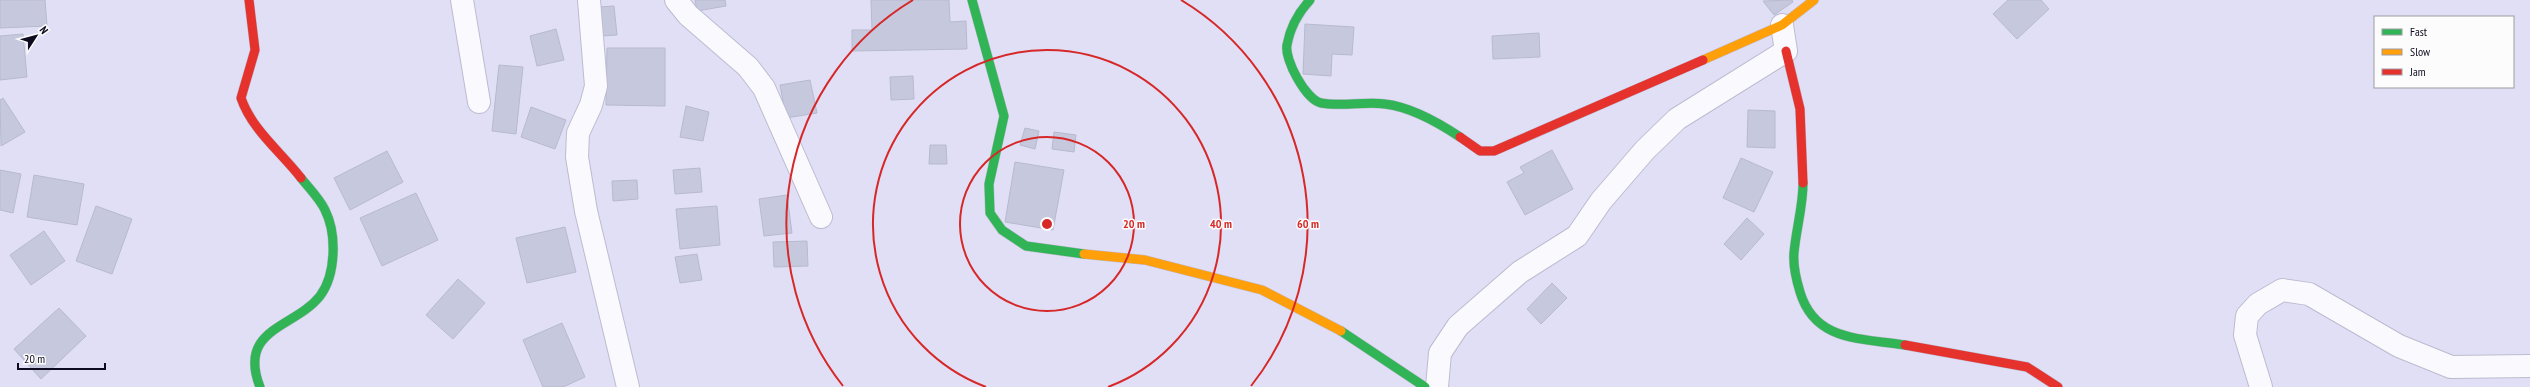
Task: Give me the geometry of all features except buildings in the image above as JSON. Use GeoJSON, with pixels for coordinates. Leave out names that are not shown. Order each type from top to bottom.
{"type":"FeatureCollection","features":[{"type":"Feature","properties":{"kind":"street"},"geometry":{"type":"LineString","coordinates":[[249,0],[254,50],[241,98],[244,107],[253,124],[285,157],[325,210],[329,221],[332,246],[330,273],[320,296],[265,336],[259,349],[254,372],[260,387]]}},
{"type":"Feature","properties":{"kind":"street"},"geometry":{"type":"LineString","coordinates":[[462,0],[479,102]]}},
{"type":"Feature","properties":{"kind":"street"},"geometry":{"type":"LineString","coordinates":[[589,0],[596,86],[591,105],[578,133],[577,157],[586,211],[628,387]]}},
{"type":"Feature","properties":{"kind":"street"},"geometry":{"type":"LineString","coordinates":[[676,0],[688,15],[748,68],[764,88],[821,217]]}},
{"type":"Feature","properties":{"kind":"street"},"geometry":{"type":"LineString","coordinates":[[972,0],[982,30],[1004,116],[989,184],[990,213],[1002,230],[1026,246],[1051,251],[1145,260],[1262,290],[1323,320],[1381,356],[1425,387]]}},
{"type":"Feature","properties":{"kind":"street"},"geometry":{"type":"LineString","coordinates":[[1310,0],[1297,15],[1286,48],[1296,77],[1306,92],[1320,103],[1386,104],[1411,112],[1448,129],[1467,145],[1480,152],[1494,151],[1782,25],[1814,0]]}},
{"type":"Feature","properties":{"kind":"street"},"geometry":{"type":"LineString","coordinates":[[1782,25],[1786,51],[1800,110],[1803,140],[1803,194],[1794,254],[1796,279],[1803,302],[1815,321],[1837,334],[1997,360],[2027,367],[2058,387]]}},
{"type":"Feature","properties":{"kind":"street"},"geometry":{"type":"LineString","coordinates":[[1437,387],[1440,353],[1458,326],[1520,272],[1576,236],[1601,201],[1630,167],[1677,119],[1786,51]]}},
{"type":"Feature","properties":{"kind":"street"},"geometry":{"type":"LineString","coordinates":[[2261,387],[2245,335],[2247,316],[2258,304],[2282,290],[2309,294],[2399,346],[2451,367],[2530,366]]}},
{"type":"Feature","properties":{"kind":"traffic: fast"},"geometry":{"type":"LineString","coordinates":[[972,0],[1004,116],[989,184],[990,213],[1002,230],[1026,246],[1084,254]]}},
{"type":"Feature","properties":{"kind":"traffic: fast"},"geometry":{"type":"LineString","coordinates":[[1310,0],[1295,21],[1287,45],[1287,51],[1292,69],[1309,95],[1321,103],[1377,103],[1405,108],[1434,121],[1460,137]]}},
{"type":"Feature","properties":{"kind":"traffic: fast"},"geometry":{"type":"LineString","coordinates":[[260,387],[255,367],[256,352],[262,341],[272,331],[309,307],[320,296],[325,287],[332,266],[333,242],[329,220],[320,202],[301,178]]}},
{"type":"Feature","properties":{"kind":"traffic: fast"},"geometry":{"type":"LineString","coordinates":[[1803,183],[1794,262],[1800,292],[1807,308],[1817,320],[1828,329],[1842,335],[1905,345]]}},
{"type":"Feature","properties":{"kind":"traffic: fast"},"geometry":{"type":"LineString","coordinates":[[1341,331],[1425,387]]}},
{"type":"Feature","properties":{"kind":"traffic: slow"},"geometry":{"type":"LineString","coordinates":[[1703,60],[1782,25],[1814,0]]}},
{"type":"Feature","properties":{"kind":"traffic: slow"},"geometry":{"type":"LineString","coordinates":[[1084,254],[1145,260],[1262,290],[1341,331]]}},
{"type":"Feature","properties":{"kind":"traffic: jam"},"geometry":{"type":"LineString","coordinates":[[249,0],[255,50],[241,98],[246,110],[260,131],[301,178]]}},
{"type":"Feature","properties":{"kind":"traffic: jam"},"geometry":{"type":"LineString","coordinates":[[1786,51],[1800,109],[1803,183]]}},
{"type":"Feature","properties":{"kind":"traffic: jam"},"geometry":{"type":"LineString","coordinates":[[1460,137],[1480,151],[1494,151],[1703,60]]}},
{"type":"Feature","properties":{"kind":"traffic: jam"},"geometry":{"type":"LineString","coordinates":[[1905,345],[2027,367],[2058,387]]}}]}
